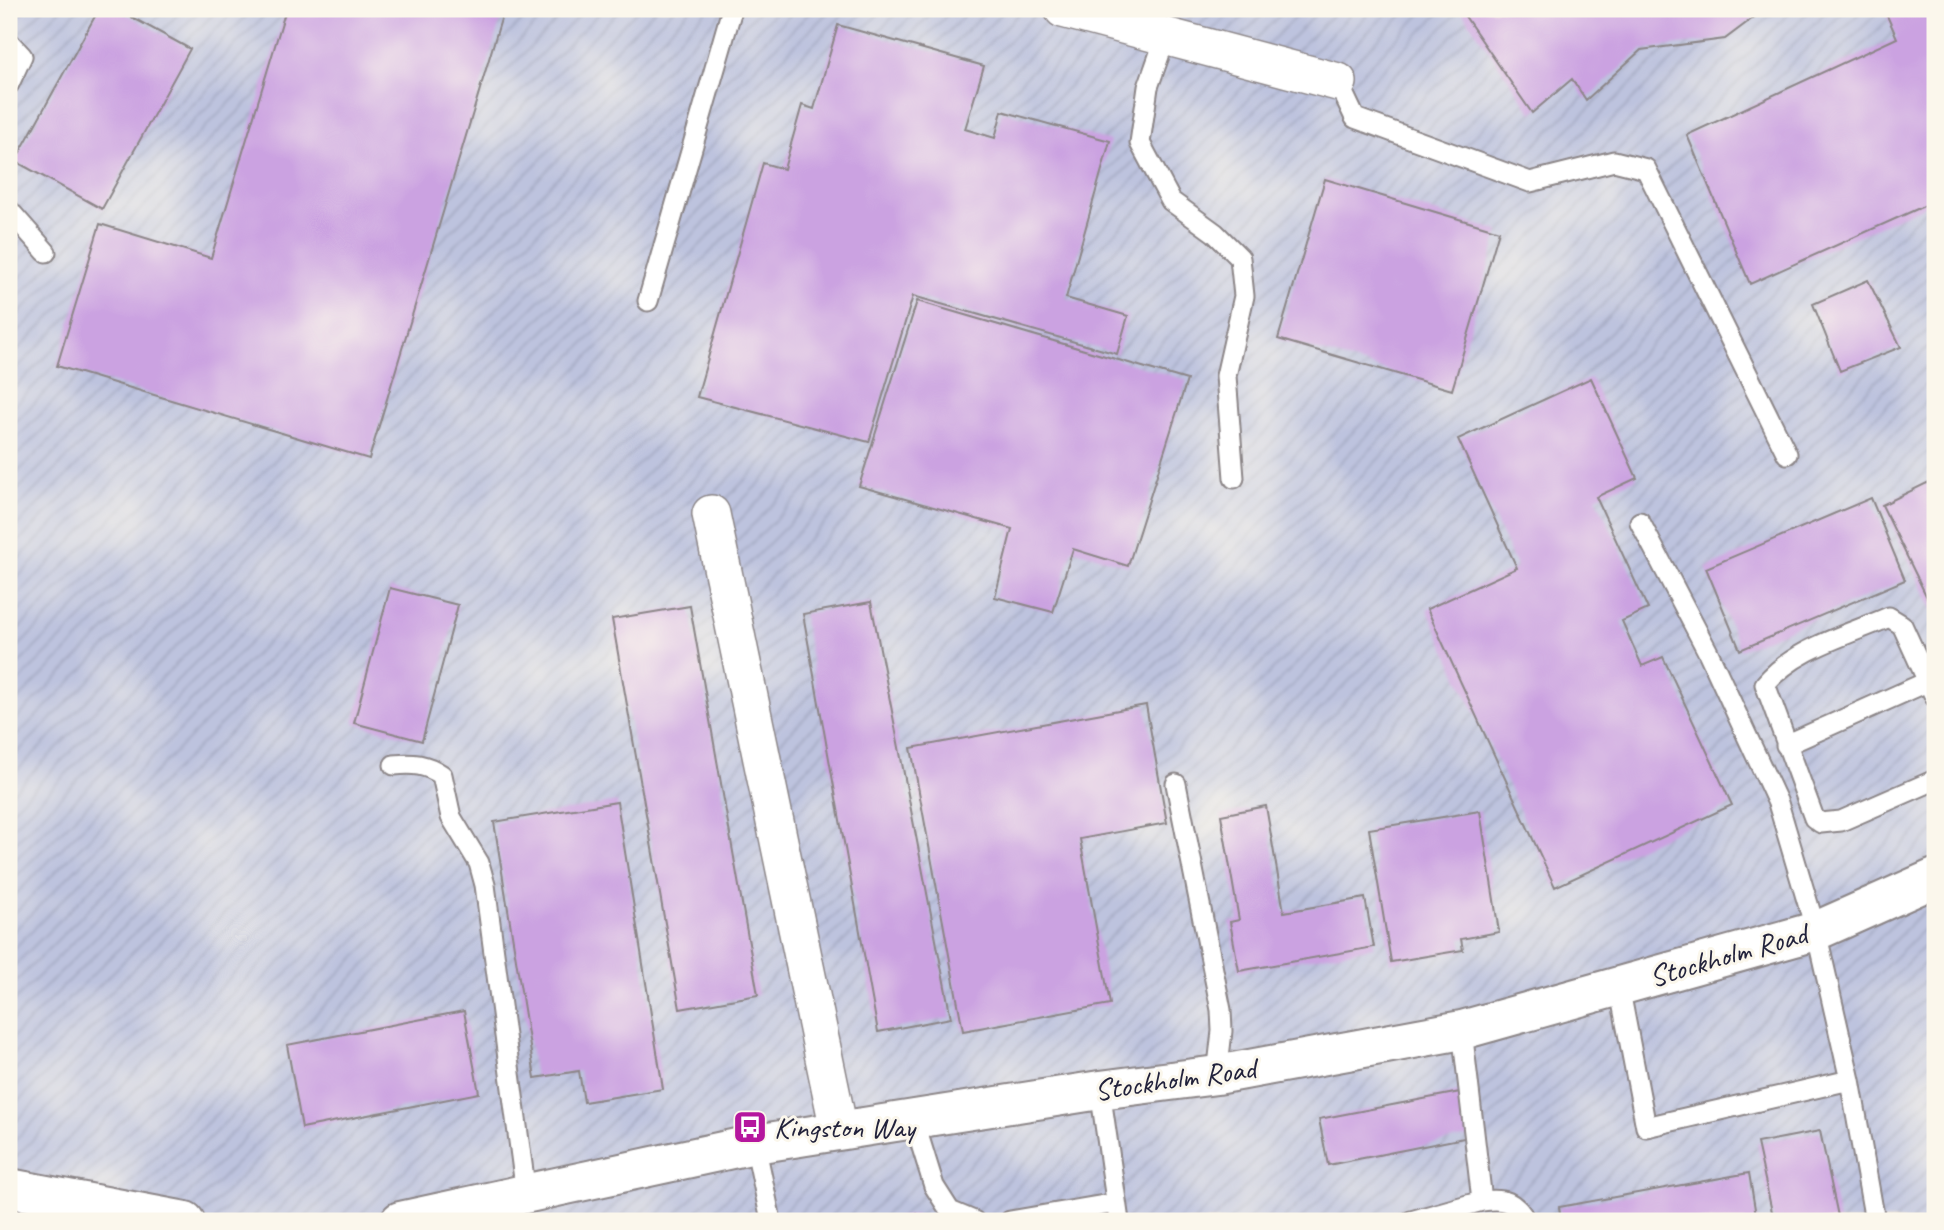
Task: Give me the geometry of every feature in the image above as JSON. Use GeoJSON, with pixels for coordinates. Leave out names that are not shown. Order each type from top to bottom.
{"type":"FeatureCollection","features":[{"type":"Feature","properties":{"kind":"street"},"geometry":{"type":"LineString","coordinates":[[1063,9],[1338,82]]}},
{"type":"Feature","properties":{"kind":"street"},"geometry":{"type":"LineString","coordinates":[[711,514],[839,1130]]}},
{"type":"Feature","properties":{"kind":"street","name":"Stockholm Road"},"geometry":{"type":"LineString","coordinates":[[400,1221],[755,1144],[1100,1090],[1217,1076],[1462,1030],[1816,931],[1935,878]]}},
{"type":"Feature","properties":{"kind":"street"},"geometry":{"type":"LineString","coordinates":[[9,1188],[185,1221]]}},
{"type":"Feature","properties":{"kind":"lane"},"geometry":{"type":"LineString","coordinates":[[648,301],[732,9]]}},
{"type":"Feature","properties":{"kind":"lane"},"geometry":{"type":"LineString","coordinates":[[1166,36],[1148,87],[1140,143],[1171,201],[1214,233],[1240,258],[1244,296],[1226,376],[1234,478]]}},
{"type":"Feature","properties":{"kind":"lane"},"geometry":{"type":"LineString","coordinates":[[9,41],[22,56],[9,84]]}},
{"type":"Feature","properties":{"kind":"lane"},"geometry":{"type":"LineString","coordinates":[[1338,82],[1355,118],[1530,182],[1615,161],[1646,169],[1787,454]]}},
{"type":"Feature","properties":{"kind":"lane"},"geometry":{"type":"LineString","coordinates":[[9,210],[46,252]]}},
{"type":"Feature","properties":{"kind":"lane"},"geometry":{"type":"LineString","coordinates":[[1640,522],[1707,652],[1778,803],[1816,931],[1850,1080],[1875,1221]]}},
{"type":"Feature","properties":{"kind":"lane"},"geometry":{"type":"LineString","coordinates":[[1786,745],[1932,689],[1902,625],[1889,617],[1803,654],[1775,672],[1765,684],[1786,745],[1814,818],[1821,823],[1842,821],[1935,780]]}},
{"type":"Feature","properties":{"kind":"lane"},"geometry":{"type":"LineString","coordinates":[[394,765],[416,763],[433,768],[442,775],[451,817],[479,863],[485,886],[526,1194]]}},
{"type":"Feature","properties":{"kind":"lane"},"geometry":{"type":"LineString","coordinates":[[1177,785],[1221,1010],[1217,1076]]}},
{"type":"Feature","properties":{"kind":"lane"},"geometry":{"type":"LineString","coordinates":[[1619,986],[1646,1127],[1850,1080]]}},
{"type":"Feature","properties":{"kind":"lane"},"geometry":{"type":"LineString","coordinates":[[1462,1030],[1482,1201]]}},
{"type":"Feature","properties":{"kind":"lane"},"geometry":{"type":"LineString","coordinates":[[1010,1221],[1117,1212],[1100,1090]]}},
{"type":"Feature","properties":{"kind":"lane"},"geometry":{"type":"LineString","coordinates":[[913,1118],[934,1186],[950,1211],[974,1221]]}},
{"type":"Feature","properties":{"kind":"lane"},"geometry":{"type":"LineString","coordinates":[[755,1144],[771,1221]]}},
{"type":"Feature","properties":{"kind":"lane"},"geometry":{"type":"LineString","coordinates":[[1411,1221],[1500,1198],[1511,1203],[1527,1221]]}},
{"type":"Feature","properties":{"kind":"shaded area"},"geometry":{"type":"Polygon","coordinates":[[[9,9],[1935,9],[1935,1221],[9,1221],[9,9]]]}},
{"type":"Feature","properties":{"kind":"building"},"geometry":{"type":"Polygon","coordinates":[[[99,9],[117,9],[190,49],[102,209],[15,161],[99,9]]]}},
{"type":"Feature","properties":{"kind":"building"},"geometry":{"type":"Polygon","coordinates":[[[286,9],[504,9],[369,459],[57,366],[100,224],[211,258],[286,9]]]}},
{"type":"Feature","properties":{"kind":"building"},"geometry":{"type":"Polygon","coordinates":[[[1460,9],[1765,9],[1725,39],[1641,50],[1586,100],[1572,79],[1532,113],[1460,9]]]}},
{"type":"Feature","properties":{"kind":"building"},"geometry":{"type":"Polygon","coordinates":[[[1884,9],[1935,9],[1935,201],[1750,284],[1687,135],[1897,38],[1884,9]]]}},
{"type":"Feature","properties":{"kind":"building"},"geometry":{"type":"Polygon","coordinates":[[[838,25],[984,66],[965,129],[995,138],[1002,111],[1110,141],[1066,298],[1128,316],[1117,354],[913,296],[869,442],[697,397],[763,163],[784,169],[802,105],[814,109],[838,25]]]}},
{"type":"Feature","properties":{"kind":"building"},"geometry":{"type":"Polygon","coordinates":[[[1325,179],[1499,231],[1452,390],[1278,339],[1325,179]]]}},
{"type":"Feature","properties":{"kind":"building"},"geometry":{"type":"Polygon","coordinates":[[[1868,280],[1901,347],[1840,371],[1813,304],[1868,280]]]}},
{"type":"Feature","properties":{"kind":"building"},"geometry":{"type":"Polygon","coordinates":[[[917,301],[1187,380],[1128,566],[1073,549],[1053,612],[995,597],[1012,529],[859,486],[917,301]]]}},
{"type":"Feature","properties":{"kind":"building"},"geometry":{"type":"Polygon","coordinates":[[[1591,378],[1637,478],[1596,497],[1648,609],[1622,621],[1642,666],[1663,657],[1732,805],[1555,887],[1427,609],[1517,568],[1458,439],[1591,378]]]}},
{"type":"Feature","properties":{"kind":"building"},"geometry":{"type":"Polygon","coordinates":[[[1935,386],[1935,408],[1927,389],[1935,386]]]}},
{"type":"Feature","properties":{"kind":"building"},"geometry":{"type":"Polygon","coordinates":[[[1935,479],[1935,614],[1882,505],[1935,479]]]}},
{"type":"Feature","properties":{"kind":"building"},"geometry":{"type":"Polygon","coordinates":[[[1871,498],[1905,580],[1740,650],[1706,568],[1871,498]]]}},
{"type":"Feature","properties":{"kind":"building"},"geometry":{"type":"Polygon","coordinates":[[[390,588],[458,605],[422,741],[354,723],[390,588]]]}},
{"type":"Feature","properties":{"kind":"building"},"geometry":{"type":"Polygon","coordinates":[[[871,602],[951,1018],[878,1032],[803,614],[871,602]]]}},
{"type":"Feature","properties":{"kind":"building"},"geometry":{"type":"Polygon","coordinates":[[[690,606],[758,995],[680,1009],[612,619],[690,606]]]}},
{"type":"Feature","properties":{"kind":"building"},"geometry":{"type":"Polygon","coordinates":[[[1146,705],[1167,823],[1080,839],[1110,1004],[963,1031],[911,748],[1146,705]]]}},
{"type":"Feature","properties":{"kind":"building"},"geometry":{"type":"Polygon","coordinates":[[[617,802],[663,1089],[584,1102],[579,1071],[535,1078],[494,822],[617,802]]]}},
{"type":"Feature","properties":{"kind":"building"},"geometry":{"type":"Polygon","coordinates":[[[1266,806],[1284,912],[1365,898],[1374,947],[1239,971],[1230,922],[1239,920],[1221,815],[1266,806]]]}},
{"type":"Feature","properties":{"kind":"building"},"geometry":{"type":"Polygon","coordinates":[[[1480,811],[1499,932],[1461,939],[1463,950],[1391,962],[1369,829],[1480,811]]]}},
{"type":"Feature","properties":{"kind":"building"},"geometry":{"type":"Polygon","coordinates":[[[464,1011],[479,1093],[302,1128],[287,1045],[464,1011]]]}},
{"type":"Feature","properties":{"kind":"building"},"geometry":{"type":"Polygon","coordinates":[[[1460,1092],[1469,1137],[1328,1165],[1319,1119],[1460,1092]]]}},
{"type":"Feature","properties":{"kind":"building"},"geometry":{"type":"Polygon","coordinates":[[[1820,1131],[1839,1221],[1774,1221],[1757,1143],[1820,1131]]]}},
{"type":"Feature","properties":{"kind":"building"},"geometry":{"type":"Polygon","coordinates":[[[1749,1173],[1757,1221],[1561,1221],[1559,1207],[1749,1173]]]}},
{"type":"Feature","properties":{"kind":"building"},"geometry":{"type":"Polygon","coordinates":[[[917,1214],[919,1221],[884,1221],[884,1220],[917,1214]]]}},
{"type":"Feature","properties":{"kind":"place","name":"Kingston Way"},"geometry":{"type":"Point","coordinates":[750,1127]}}]}
